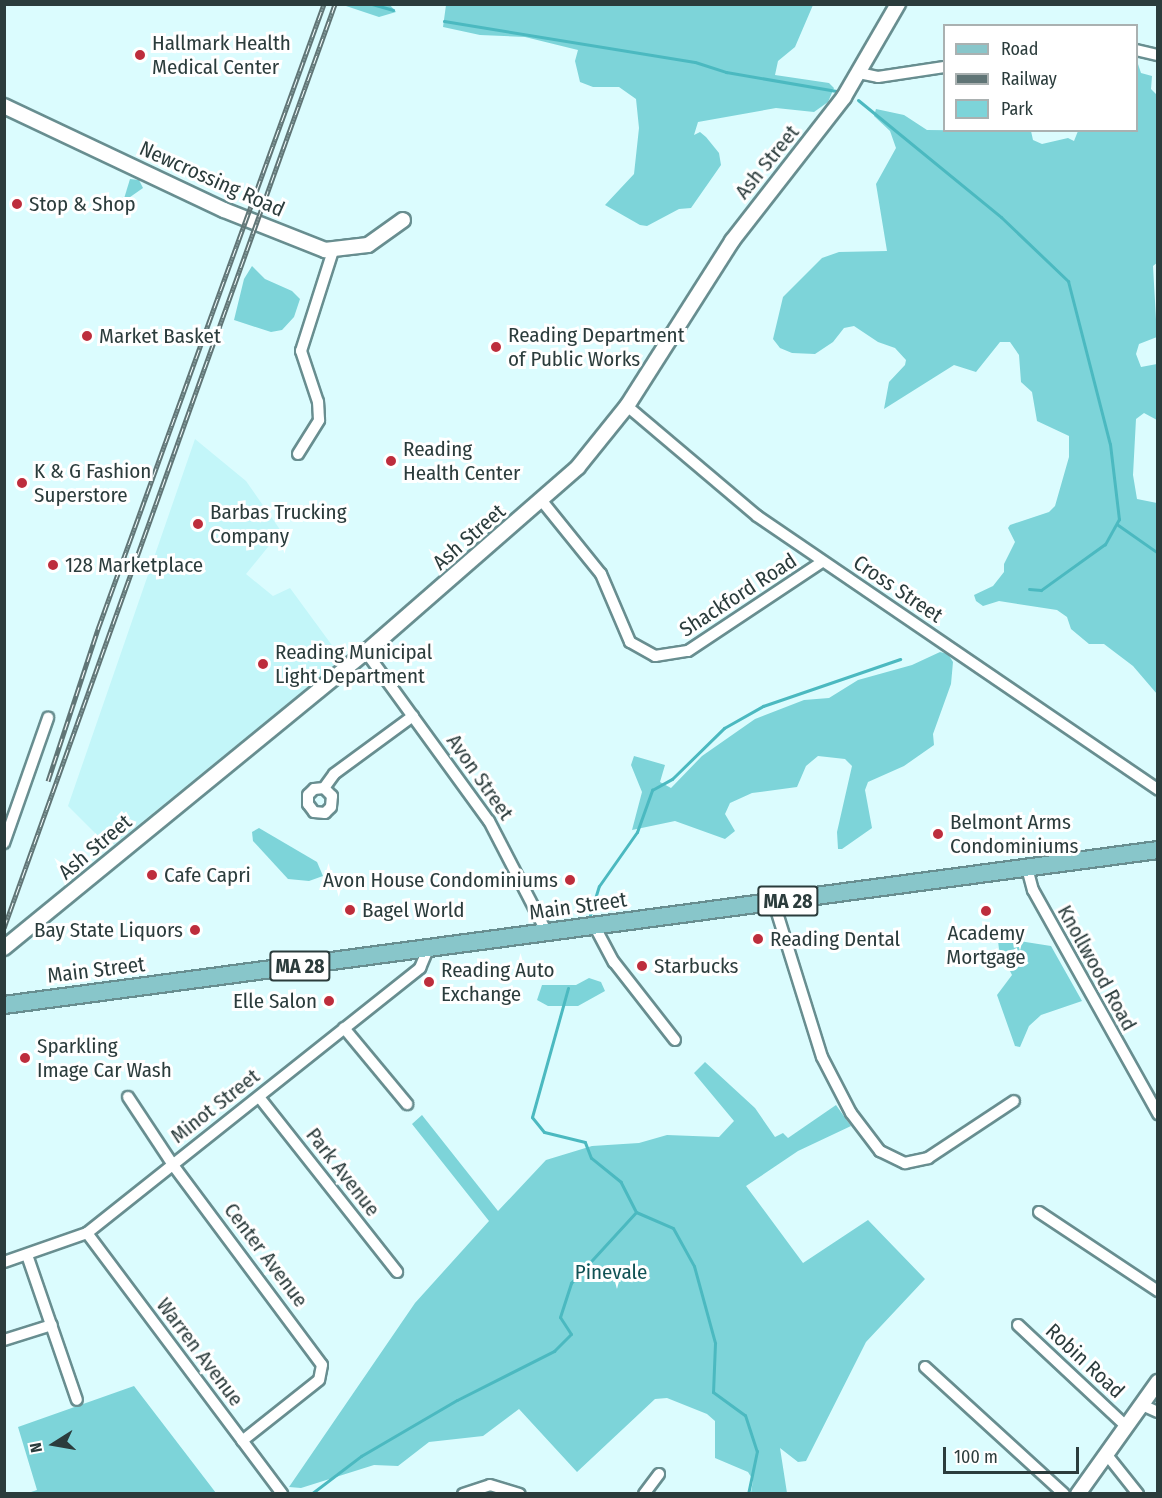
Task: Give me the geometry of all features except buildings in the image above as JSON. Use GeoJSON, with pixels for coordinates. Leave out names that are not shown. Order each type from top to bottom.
{"type":"FeatureCollection","features":[{"type":"Feature","properties":{"kind":"main road","name":"Main Street"},"geometry":{"type":"LineString","coordinates":[[4,1005],[1158,850]]}},
{"type":"Feature","properties":{"kind":"street","name":"Ash Street"},"geometry":{"type":"LineString","coordinates":[[4,948],[366,652],[542,501],[590,455],[627,406],[732,241],[824,124],[859,73],[898,4]]}},
{"type":"Feature","properties":{"kind":"street"},"geometry":{"type":"LineString","coordinates":[[1138,50],[1158,55]]}},
{"type":"Feature","properties":{"kind":"street"},"geometry":{"type":"LineString","coordinates":[[859,73],[878,77],[943,68]]}},
{"type":"Feature","properties":{"kind":"street","name":"Newcrossing Road"},"geometry":{"type":"LineString","coordinates":[[4,106],[224,210],[333,251]]}},
{"type":"Feature","properties":{"kind":"street"},"geometry":{"type":"LineString","coordinates":[[298,454],[319,420],[318,402],[301,351],[333,251],[372,243],[403,220]]}},
{"type":"Feature","properties":{"kind":"street","name":"Cross Street"},"geometry":{"type":"LineString","coordinates":[[627,406],[757,516],[1158,790]]}},
{"type":"Feature","properties":{"kind":"street","name":"Shackford Road"},"geometry":{"type":"LineString","coordinates":[[542,501],[601,574],[630,642],[644,652],[661,657],[688,651],[822,562]]}},
{"type":"Feature","properties":{"kind":"street","name":"Avon Street"},"geometry":{"type":"LineString","coordinates":[[366,652],[489,821],[547,933]]}},
{"type":"Feature","properties":{"kind":"street"},"geometry":{"type":"LineString","coordinates":[[324,788],[347,763],[386,739],[413,716]]}},
{"type":"Feature","properties":{"kind":"street"},"geometry":{"type":"LineString","coordinates":[[4,843],[48,718]]}},
{"type":"Feature","properties":{"kind":"street","name":"Knollwood Road"},"geometry":{"type":"LineString","coordinates":[[1027,868],[1032,891],[1158,1114]]}},
{"type":"Feature","properties":{"kind":"street"},"geometry":{"type":"LineString","coordinates":[[774,903],[822,1057],[851,1113],[880,1151],[900,1162],[920,1161],[1014,1101]]}},
{"type":"Feature","properties":{"kind":"street"},"geometry":{"type":"LineString","coordinates":[[595,927],[614,962],[675,1040]]}},
{"type":"Feature","properties":{"kind":"street","name":"Minot Street"},"geometry":{"type":"LineString","coordinates":[[4,1262],[87,1233],[420,968],[428,949]]}},
{"type":"Feature","properties":{"kind":"street"},"geometry":{"type":"LineString","coordinates":[[344,1028],[407,1104]]}},
{"type":"Feature","properties":{"kind":"street","name":"Center Avenue"},"geometry":{"type":"LineString","coordinates":[[129,1097],[173,1165],[321,1362],[323,1371],[319,1380],[242,1441]]}},
{"type":"Feature","properties":{"kind":"street","name":"Park Avenue"},"geometry":{"type":"LineString","coordinates":[[258,1097],[398,1272]]}},
{"type":"Feature","properties":{"kind":"street"},"geometry":{"type":"LineString","coordinates":[[1039,1212],[1158,1292]]}},
{"type":"Feature","properties":{"kind":"street","name":"Warren Avenue"},"geometry":{"type":"LineString","coordinates":[[87,1233],[282,1494]]}},
{"type":"Feature","properties":{"kind":"street"},"geometry":{"type":"LineString","coordinates":[[27,1255],[77,1400]]}},
{"type":"Feature","properties":{"kind":"street"},"geometry":{"type":"LineString","coordinates":[[4,1340],[52,1325]]}},
{"type":"Feature","properties":{"kind":"street","name":"Robin Road"},"geometry":{"type":"LineString","coordinates":[[1018,1326],[1126,1426]]}},
{"type":"Feature","properties":{"kind":"street"},"geometry":{"type":"LineString","coordinates":[[925,1367],[1064,1494]]}},
{"type":"Feature","properties":{"kind":"street"},"geometry":{"type":"LineString","coordinates":[[1078,1494],[1158,1382]]}},
{"type":"Feature","properties":{"kind":"street"},"geometry":{"type":"LineString","coordinates":[[1142,1405],[1158,1412]]}},
{"type":"Feature","properties":{"kind":"street"},"geometry":{"type":"LineString","coordinates":[[1107,1455],[1138,1494]]}},
{"type":"Feature","properties":{"kind":"street"},"geometry":{"type":"LineString","coordinates":[[645,1494],[659,1474]]}},
{"type":"Feature","properties":{"kind":"street"},"geometry":{"type":"LineString","coordinates":[[463,1494],[490,1485],[520,1494]]}},
{"type":"Feature","properties":{"kind":"shaded area"},"geometry":{"type":"Polygon","coordinates":[[[195,439],[246,481],[281,531],[246,574],[273,596],[290,588],[342,659],[110,848],[68,806],[195,439]]]}},
{"type":"Feature","properties":{"kind":"green space"},"geometry":{"type":"Polygon","coordinates":[[[390,5],[396,12],[379,17],[346,6],[390,5]]]}},
{"type":"Feature","properties":{"kind":"green space"},"geometry":{"type":"Polygon","coordinates":[[[446,5],[813,5],[795,47],[778,61],[775,75],[829,83],[834,88],[828,102],[814,112],[776,108],[698,122],[694,135],[700,132],[706,137],[719,153],[721,165],[691,208],[679,209],[647,226],[640,225],[605,205],[634,174],[639,128],[636,99],[619,87],[593,87],[580,82],[575,61],[578,50],[525,37],[480,35],[443,27],[446,5]]]}},
{"type":"Feature","properties":{"kind":"green space"},"geometry":{"type":"Polygon","coordinates":[[[1138,64],[1141,73],[1152,76],[1151,89],[1158,96],[1158,262],[1153,266],[1157,337],[1139,344],[1136,354],[1141,367],[1157,364],[1157,420],[1144,413],[1136,419],[1133,475],[1137,499],[1157,503],[1157,694],[1133,666],[1104,644],[1089,644],[1071,629],[1067,617],[1057,610],[999,601],[983,606],[976,601],[974,595],[993,586],[1004,572],[1004,564],[1015,542],[1008,528],[1010,525],[1049,512],[1055,506],[1069,457],[1069,436],[1037,421],[1032,392],[1021,382],[1019,355],[1010,342],[1000,342],[976,372],[954,365],[884,409],[889,382],[905,365],[906,360],[895,348],[878,342],[854,326],[844,328],[833,342],[815,354],[792,353],[780,348],[773,339],[783,297],[822,258],[839,252],[887,251],[876,184],[896,148],[890,131],[874,116],[876,109],[904,115],[927,130],[1031,132],[1033,140],[1042,144],[1068,138],[1074,141],[1078,132],[1138,132],[1138,64]]]}},
{"type":"Feature","properties":{"kind":"green space"},"geometry":{"type":"Polygon","coordinates":[[[130,179],[139,180],[143,188],[123,202],[130,179]]]}},
{"type":"Feature","properties":{"kind":"green space"},"geometry":{"type":"Polygon","coordinates":[[[252,266],[265,279],[292,291],[300,299],[294,317],[282,330],[271,332],[234,320],[244,279],[252,266]]]}},
{"type":"Feature","properties":{"kind":"green space"},"geometry":{"type":"Polygon","coordinates":[[[940,652],[948,654],[953,662],[951,684],[933,734],[934,745],[904,766],[868,782],[865,790],[872,828],[842,849],[838,849],[837,832],[852,766],[845,759],[818,756],[806,766],[797,787],[752,793],[730,803],[725,814],[735,831],[725,839],[675,821],[632,830],[642,792],[631,765],[634,756],[665,765],[660,782],[671,788],[702,756],[755,719],[804,700],[829,698],[858,680],[912,665],[940,652]]]}},
{"type":"Feature","properties":{"kind":"green space"},"geometry":{"type":"Polygon","coordinates":[[[259,828],[317,862],[323,876],[309,881],[288,879],[253,841],[252,832],[259,828]]]}},
{"type":"Feature","properties":{"kind":"green space"},"geometry":{"type":"Polygon","coordinates":[[[1006,939],[1051,946],[1082,1001],[1041,1015],[1029,1026],[1020,1047],[1015,1046],[997,995],[1012,975],[999,949],[998,941],[1006,939]]]}},
{"type":"Feature","properties":{"kind":"green space"},"geometry":{"type":"Polygon","coordinates":[[[589,978],[601,982],[605,991],[578,1006],[548,1006],[537,1000],[542,985],[576,985],[589,978]]]}},
{"type":"Feature","properties":{"kind":"green space","name":"Pinevale"},"geometry":{"type":"Polygon","coordinates":[[[705,1062],[755,1108],[775,1137],[783,1133],[788,1138],[836,1105],[851,1126],[798,1151],[746,1186],[803,1263],[868,1220],[925,1279],[866,1342],[806,1461],[798,1462],[780,1448],[787,1493],[751,1493],[753,1480],[748,1472],[715,1458],[715,1421],[707,1414],[667,1398],[655,1399],[577,1472],[519,1409],[483,1436],[429,1442],[398,1466],[374,1465],[301,1488],[289,1487],[415,1303],[489,1221],[412,1124],[422,1115],[498,1211],[546,1160],[592,1146],[639,1143],[667,1135],[719,1137],[734,1121],[694,1073],[705,1062]]]}},
{"type":"Feature","properties":{"kind":"green space"},"geometry":{"type":"Polygon","coordinates":[[[134,1386],[216,1493],[28,1493],[37,1490],[18,1427],[134,1386]]]}},
{"type":"Feature","properties":{"kind":"waterway"},"geometry":{"type":"LineString","coordinates":[[372,4],[393,10]]}},
{"type":"Feature","properties":{"kind":"waterway"},"geometry":{"type":"LineString","coordinates":[[444,21],[695,62],[726,72],[836,91]]}},
{"type":"Feature","properties":{"kind":"waterway"},"geometry":{"type":"LineString","coordinates":[[858,100],[1001,217],[1068,281],[1110,444],[1119,519],[1105,544],[1041,590],[1029,589]]}},
{"type":"Feature","properties":{"kind":"waterway"},"geometry":{"type":"LineString","coordinates":[[1118,525],[1158,553]]}},
{"type":"Feature","properties":{"kind":"waterway"},"geometry":{"type":"LineString","coordinates":[[590,915],[599,886],[637,832],[652,790],[672,779],[724,728],[763,706],[900,659]]}},
{"type":"Feature","properties":{"kind":"waterway"},"geometry":{"type":"LineString","coordinates":[[311,1494],[361,1456],[457,1400],[554,1351],[571,1334],[560,1317],[571,1283],[636,1212],[621,1182],[591,1158],[585,1142],[544,1132],[532,1117],[568,988]]}},
{"type":"Feature","properties":{"kind":"waterway"},"geometry":{"type":"LineString","coordinates":[[636,1212],[673,1228],[694,1266],[715,1343],[713,1392],[745,1415],[757,1451],[748,1494]]}},
{"type":"Feature","properties":{"kind":"railway"},"geometry":{"type":"LineString","coordinates":[[48,781],[98,629],[324,4]]}},
{"type":"Feature","properties":{"kind":"railway"},"geometry":{"type":"LineString","coordinates":[[4,928],[335,4]]}},
{"type":"Feature","properties":{"kind":"place","name":"Hallmark Health Medical Center"},"geometry":{"type":"Point","coordinates":[140,55]}},
{"type":"Feature","properties":{"kind":"place","name":"Stop & Shop"},"geometry":{"type":"Point","coordinates":[17,204]}},
{"type":"Feature","properties":{"kind":"place","name":"Market Basket"},"geometry":{"type":"Point","coordinates":[87,336]}},
{"type":"Feature","properties":{"kind":"place","name":"Reading Department of Public Works"},"geometry":{"type":"Point","coordinates":[496,347]}},
{"type":"Feature","properties":{"kind":"place","name":"Reading Health Center"},"geometry":{"type":"Point","coordinates":[391,461]}},
{"type":"Feature","properties":{"kind":"place","name":"K & G Fashion Superstore"},"geometry":{"type":"Point","coordinates":[22,483]}},
{"type":"Feature","properties":{"kind":"place","name":"Barbas Trucking Company"},"geometry":{"type":"Point","coordinates":[198,524]}},
{"type":"Feature","properties":{"kind":"place","name":"128 Marketplace"},"geometry":{"type":"Point","coordinates":[53,565]}},
{"type":"Feature","properties":{"kind":"place","name":"Reading Municipal Light Department"},"geometry":{"type":"Point","coordinates":[263,664]}},
{"type":"Feature","properties":{"kind":"place","name":"Belmont Arms Condominiums"},"geometry":{"type":"Point","coordinates":[938,834]}},
{"type":"Feature","properties":{"kind":"place","name":"Cafe Capri"},"geometry":{"type":"Point","coordinates":[152,875]}},
{"type":"Feature","properties":{"kind":"place","name":"Avon House Condominiums"},"geometry":{"type":"Point","coordinates":[570,880]}},
{"type":"Feature","properties":{"kind":"place","name":"Bagel World"},"geometry":{"type":"Point","coordinates":[350,910]}},
{"type":"Feature","properties":{"kind":"place","name":"Academy Mortgage"},"geometry":{"type":"Point","coordinates":[986,911]}},
{"type":"Feature","properties":{"kind":"place","name":"Bay State Liquors"},"geometry":{"type":"Point","coordinates":[195,930]}},
{"type":"Feature","properties":{"kind":"place","name":"Reading Dental"},"geometry":{"type":"Point","coordinates":[758,939]}},
{"type":"Feature","properties":{"kind":"place","name":"Starbucks"},"geometry":{"type":"Point","coordinates":[642,966]}},
{"type":"Feature","properties":{"kind":"place","name":"Reading Auto Exchange"},"geometry":{"type":"Point","coordinates":[429,982]}},
{"type":"Feature","properties":{"kind":"place","name":"Elle Salon"},"geometry":{"type":"Point","coordinates":[329,1001]}},
{"type":"Feature","properties":{"kind":"place","name":"Sparkling Image Car Wash"},"geometry":{"type":"Point","coordinates":[25,1058]}}]}
